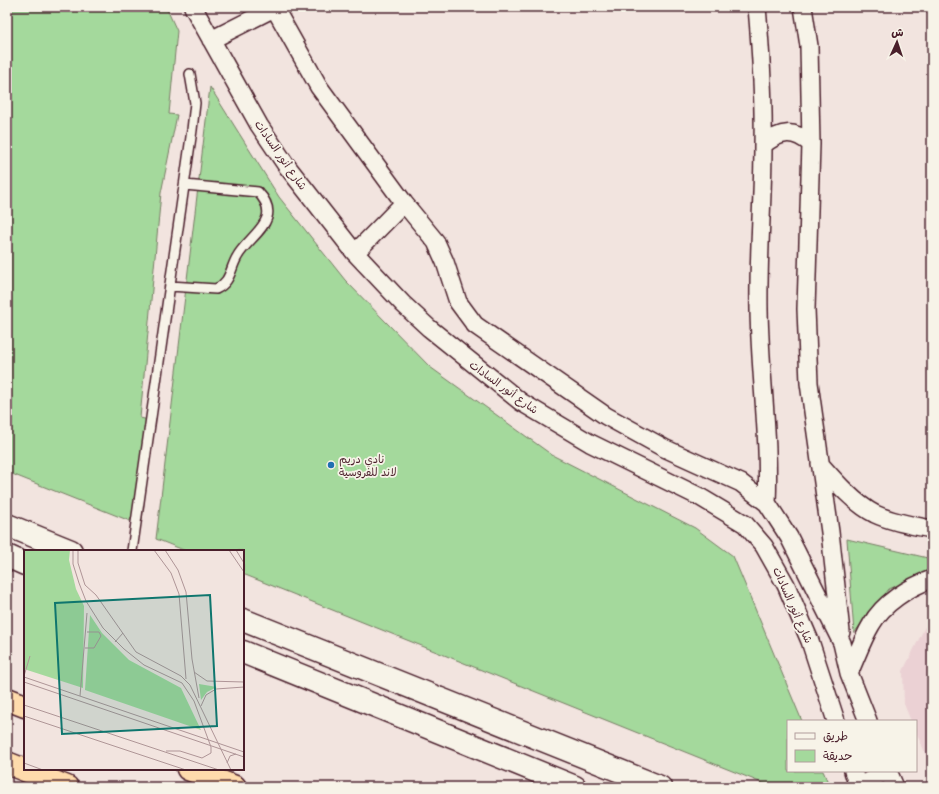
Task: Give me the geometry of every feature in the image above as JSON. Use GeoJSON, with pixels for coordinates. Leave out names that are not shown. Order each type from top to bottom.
{"type":"FeatureCollection","features":[{"type":"Feature","properties":{"kind":"highway"},"geometry":{"type":"LineString","coordinates":[[7,699],[24,706]]}},
{"type":"Feature","properties":{"kind":"highway"},"geometry":{"type":"LineString","coordinates":[[7,764],[67,787]]}},
{"type":"Feature","properties":{"kind":"highway"},"geometry":{"type":"LineString","coordinates":[[191,770],[235,787]]}},
{"type":"Feature","properties":{"kind":"street","name":"شارع أنور السادات"},"geometry":{"type":"LineString","coordinates":[[193,7],[210,40],[259,125],[286,165],[355,253],[429,328],[521,402],[590,442],[700,497],[745,524],[764,546],[786,585],[810,641],[836,720]]}},
{"type":"Feature","properties":{"kind":"street"},"geometry":{"type":"LineString","coordinates":[[210,40],[274,7],[319,87],[404,203],[436,242],[445,262],[458,302],[475,325],[606,416],[664,448],[741,483],[767,503],[789,537],[842,643]]}},
{"type":"Feature","properties":{"kind":"street"},"geometry":{"type":"LineString","coordinates":[[757,7],[761,49],[763,145],[759,310],[767,426],[767,503]]}},
{"type":"Feature","properties":{"kind":"street"},"geometry":{"type":"LineString","coordinates":[[803,7],[809,46],[811,144],[806,317],[809,383],[830,532],[842,643],[849,673],[868,720]]}},
{"type":"Feature","properties":{"kind":"street"},"geometry":{"type":"LineString","coordinates":[[763,145],[780,134],[790,133],[804,138],[811,144]]}},
{"type":"Feature","properties":{"kind":"street"},"geometry":{"type":"LineString","coordinates":[[355,253],[404,203]]}},
{"type":"Feature","properties":{"kind":"street"},"geometry":{"type":"LineString","coordinates":[[820,464],[844,490],[874,514],[896,521],[932,529]]}},
{"type":"Feature","properties":{"kind":"street"},"geometry":{"type":"LineString","coordinates":[[7,526],[68,550]]}},
{"type":"Feature","properties":{"kind":"street"},"geometry":{"type":"LineString","coordinates":[[7,556],[24,564]]}},
{"type":"Feature","properties":{"kind":"street"},"geometry":{"type":"LineString","coordinates":[[849,673],[871,624],[900,594],[932,579]]}},
{"type":"Feature","properties":{"kind":"street"},"geometry":{"type":"LineString","coordinates":[[244,620],[660,787]]}},
{"type":"Feature","properties":{"kind":"street"},"geometry":{"type":"LineString","coordinates":[[244,652],[575,787]]}},
{"type":"Feature","properties":{"kind":"street"},"geometry":{"type":"LineString","coordinates":[[853,772],[858,787],[886,772]]}},
{"type":"Feature","properties":{"kind":"street"},"geometry":{"type":"LineString","coordinates":[[888,772],[894,787]]}},
{"type":"Feature","properties":{"kind":"lane"},"geometry":{"type":"LineString","coordinates":[[132,550],[185,185],[195,103],[190,74]]}},
{"type":"Feature","properties":{"kind":"lane"},"geometry":{"type":"LineString","coordinates":[[170,286],[216,289],[221,287],[229,279],[240,253],[261,230],[267,216],[267,207],[263,198],[258,192],[185,185]]}},
{"type":"Feature","properties":{"kind":"shaded area"},"geometry":{"type":"Polygon","coordinates":[[[932,625],[932,769],[917,734],[917,720],[911,720],[904,704],[903,671],[925,627],[932,625]]]}},
{"type":"Feature","properties":{"kind":"green space"},"geometry":{"type":"Polygon","coordinates":[[[7,7],[166,7],[177,31],[169,114],[177,115],[161,193],[140,418],[153,421],[142,521],[131,517],[130,521],[7,472],[7,7]]]}},
{"type":"Feature","properties":{"kind":"green space"},"geometry":{"type":"Polygon","coordinates":[[[210,87],[279,197],[345,280],[430,367],[552,455],[695,528],[733,556],[802,720],[787,720],[787,772],[823,772],[830,787],[772,787],[244,574],[244,550],[184,550],[156,539],[210,87]]]}},
{"type":"Feature","properties":{"kind":"green space"},"geometry":{"type":"Polygon","coordinates":[[[847,539],[932,559],[932,571],[889,589],[854,633],[847,539]]]}},
{"type":"Feature","properties":{"kind":"place","name":"نادي دريم لاند للفروسية"},"geometry":{"type":"Point","coordinates":[331,465]}}]}
